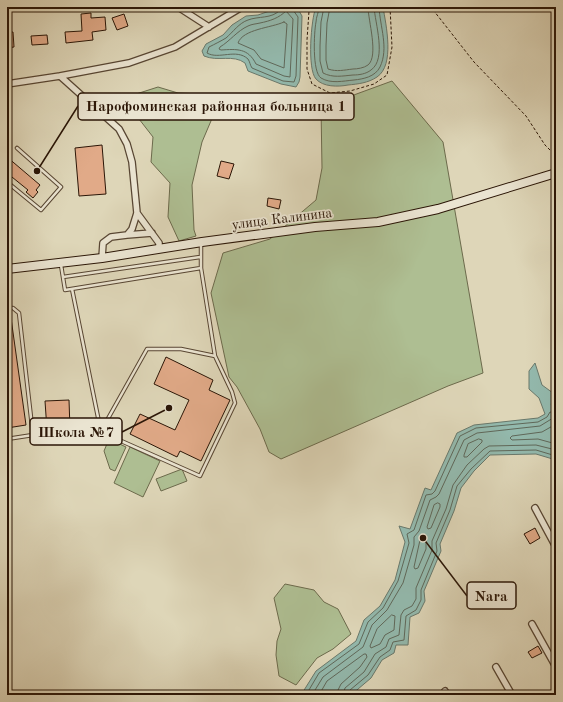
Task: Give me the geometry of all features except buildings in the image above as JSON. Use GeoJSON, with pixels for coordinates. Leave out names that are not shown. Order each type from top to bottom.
{"type":"FeatureCollection","features":[{"type":"Feature","properties":{"kind":"street"},"geometry":{"type":"LineString","coordinates":[[178,7],[209,27]]}},
{"type":"Feature","properties":{"kind":"street"},"geometry":{"type":"LineString","coordinates":[[7,84],[130,63],[175,47],[242,7]]}},
{"type":"Feature","properties":{"kind":"street"},"geometry":{"type":"LineString","coordinates":[[60,76],[119,129],[127,144],[132,162],[137,213],[132,229],[127,235]]}},
{"type":"Feature","properties":{"kind":"street","name":"улица Калинина"},"geometry":{"type":"LineString","coordinates":[[7,269],[102,258],[202,242],[315,227],[378,222],[438,209],[556,173]]}},
{"type":"Feature","properties":{"kind":"street"},"geometry":{"type":"LineString","coordinates":[[137,213],[159,243],[159,249]]}},
{"type":"Feature","properties":{"kind":"street"},"geometry":{"type":"LineString","coordinates":[[102,258],[103,243],[111,237],[152,233]]}},
{"type":"Feature","properties":{"kind":"street"},"geometry":{"type":"LineString","coordinates":[[535,508],[556,547]]}},
{"type":"Feature","properties":{"kind":"street"},"geometry":{"type":"LineString","coordinates":[[532,624],[556,667]]}},
{"type":"Feature","properties":{"kind":"street"},"geometry":{"type":"LineString","coordinates":[[496,667],[512,695]]}},
{"type":"Feature","properties":{"kind":"lane"},"geometry":{"type":"LineString","coordinates":[[7,182],[41,210],[61,187],[17,148]]}},
{"type":"Feature","properties":{"kind":"lane"},"geometry":{"type":"LineString","coordinates":[[101,432],[200,476],[235,403],[232,392],[215,356],[201,268],[200,257],[202,242]]}},
{"type":"Feature","properties":{"kind":"lane"},"geometry":{"type":"LineString","coordinates":[[63,277],[200,257]]}},
{"type":"Feature","properties":{"kind":"lane"},"geometry":{"type":"LineString","coordinates":[[61,263],[65,290],[201,268]]}},
{"type":"Feature","properties":{"kind":"lane"},"geometry":{"type":"LineString","coordinates":[[72,289],[101,432]]}},
{"type":"Feature","properties":{"kind":"lane"},"geometry":{"type":"LineString","coordinates":[[7,308],[13,308],[19,313],[33,435],[7,439]]}},
{"type":"Feature","properties":{"kind":"lane"},"geometry":{"type":"LineString","coordinates":[[101,432],[147,350],[181,349],[215,356]]}},
{"type":"Feature","properties":{"kind":"path"},"geometry":{"type":"LineString","coordinates":[[308,7],[307,69],[312,84],[330,92],[350,91],[374,84],[387,75],[392,47],[390,7]]}},
{"type":"Feature","properties":{"kind":"path"},"geometry":{"type":"LineString","coordinates":[[309,11],[311,7]]}},
{"type":"Feature","properties":{"kind":"path"},"geometry":{"type":"LineString","coordinates":[[429,7],[434,11],[474,62],[526,116],[545,145],[556,156]]}},
{"type":"Feature","properties":{"kind":"green space"},"geometry":{"type":"Polygon","coordinates":[[[392,81],[443,142],[483,373],[448,386],[281,459],[269,452],[260,429],[237,387],[229,377],[211,293],[223,253],[270,239],[316,200],[322,168],[321,107],[392,81]]]}},
{"type":"Feature","properties":{"kind":"green space"},"geometry":{"type":"Polygon","coordinates":[[[158,87],[178,93],[222,95],[202,142],[192,185],[194,230],[196,236],[179,241],[168,217],[170,183],[151,162],[153,137],[139,119],[133,95],[158,87]]]}},
{"type":"Feature","properties":{"kind":"green space"},"geometry":{"type":"Polygon","coordinates":[[[109,439],[126,447],[115,471],[110,469],[104,451],[109,439]]]}},
{"type":"Feature","properties":{"kind":"green space"},"geometry":{"type":"Polygon","coordinates":[[[130,447],[160,461],[143,497],[114,483],[130,447]]]}},
{"type":"Feature","properties":{"kind":"green space"},"geometry":{"type":"Polygon","coordinates":[[[182,469],[187,481],[161,491],[156,479],[182,469]]]}},
{"type":"Feature","properties":{"kind":"green space"},"geometry":{"type":"Polygon","coordinates":[[[285,584],[314,590],[324,602],[338,609],[351,634],[333,649],[317,658],[296,685],[279,676],[276,655],[277,641],[281,629],[274,598],[285,584]]]}},
{"type":"Feature","properties":{"kind":"water"},"geometry":{"type":"Polygon","coordinates":[[[281,7],[298,9],[302,16],[300,77],[296,87],[281,84],[248,71],[245,63],[240,60],[230,58],[209,58],[204,56],[202,51],[206,44],[223,35],[232,25],[246,16],[258,15],[281,7]]]}},
{"type":"Feature","properties":{"kind":"water"},"geometry":{"type":"Polygon","coordinates":[[[316,7],[383,7],[388,54],[383,71],[377,77],[363,83],[340,86],[323,84],[316,79],[313,74],[312,65],[311,32],[316,7]]]}},
{"type":"Feature","properties":{"kind":"water"},"geometry":{"type":"Polygon","coordinates":[[[535,363],[542,385],[553,393],[556,392],[556,398],[551,404],[556,412],[556,460],[536,454],[490,455],[474,471],[461,488],[454,511],[440,544],[441,551],[424,591],[425,601],[419,613],[410,617],[408,645],[396,645],[394,653],[382,660],[371,678],[351,695],[301,695],[316,671],[356,641],[364,620],[380,606],[395,580],[405,542],[399,526],[410,529],[425,488],[431,490],[457,433],[474,425],[538,418],[545,414],[539,398],[529,389],[529,371],[535,363]]]}},
{"type":"Feature","properties":{"kind":"place","name":"Нарофоминская районная больница 1"},"geometry":{"type":"Point","coordinates":[37,171]}},
{"type":"Feature","properties":{"kind":"place","name":"Школа №7"},"geometry":{"type":"Point","coordinates":[169,408]}},
{"type":"Feature","properties":{"kind":"place","name":"Nara"},"geometry":{"type":"Point","coordinates":[423,538]}}]}
